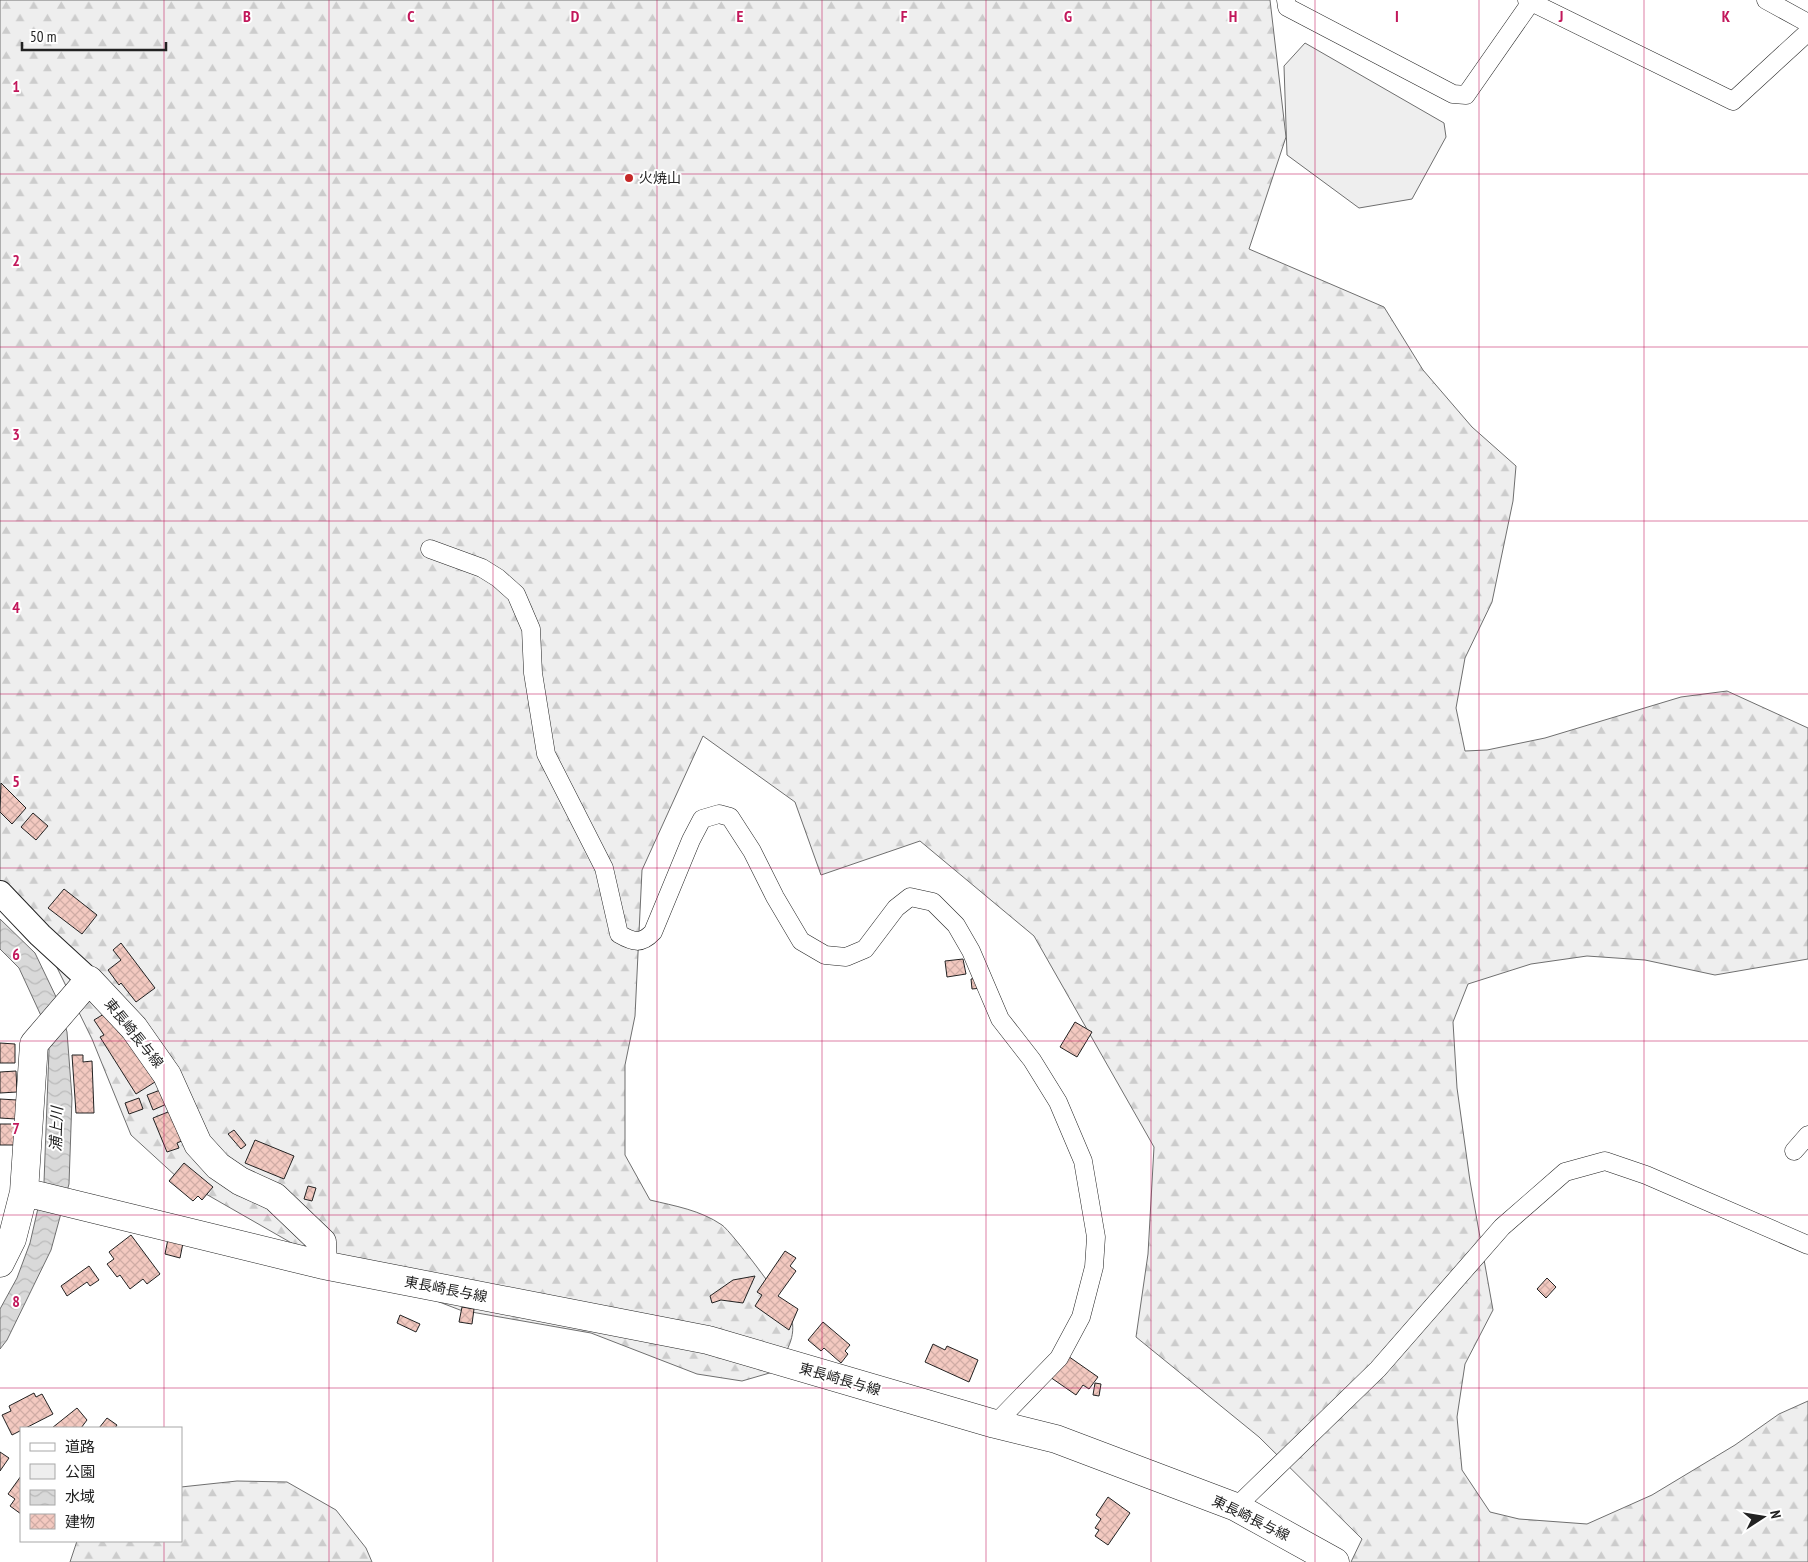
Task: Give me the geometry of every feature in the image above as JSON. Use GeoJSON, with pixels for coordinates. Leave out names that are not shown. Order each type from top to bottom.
{"type":"FeatureCollection","features":[{"type":"Feature","properties":{"kind":"main road","name":"東長崎長与線"},"geometry":{"type":"LineString","coordinates":[[89,980],[134,1028],[167,1075],[198,1144],[218,1166],[240,1181],[275,1197],[322,1242],[323,1265]]}},
{"type":"Feature","properties":{"kind":"main road"},"geometry":{"type":"LineString","coordinates":[[0,1263],[12,1239],[25,1192],[34,1044],[69,1006],[89,980]]}},
{"type":"Feature","properties":{"kind":"main road","name":"東長崎長与線"},"geometry":{"type":"LineString","coordinates":[[25,1192],[323,1265],[708,1340],[995,1424],[1056,1439],[1236,1507],[1335,1562]]}},
{"type":"Feature","properties":{"kind":"street"},"geometry":{"type":"LineString","coordinates":[[1286,0],[1287,7],[1453,94],[1466,94],[1529,1],[1733,101],[1808,32]]}},
{"type":"Feature","properties":{"kind":"street"},"geometry":{"type":"LineString","coordinates":[[1766,0],[1808,23]]}},
{"type":"Feature","properties":{"kind":"street"},"geometry":{"type":"LineString","coordinates":[[430,549],[482,568],[498,578],[516,594],[531,629],[533,673],[546,754],[604,868],[619,934],[634,942],[646,940],[653,932],[691,840],[702,819],[718,814],[730,817],[752,851],[774,898],[801,941],[825,955],[846,957],[865,949],[896,908],[910,898],[933,902],[956,925],[971,951],[1000,1020],[1032,1060],[1058,1102],[1083,1161],[1096,1237],[1094,1267],[1081,1317],[1077,1325],[1059,1358],[995,1424]]}},
{"type":"Feature","properties":{"kind":"street"},"geometry":{"type":"LineString","coordinates":[[0,893],[40,935],[89,980]]}},
{"type":"Feature","properties":{"kind":"street"},"geometry":{"type":"LineString","coordinates":[[1794,1151],[1808,1135]]}},
{"type":"Feature","properties":{"kind":"street"},"geometry":{"type":"LineString","coordinates":[[1236,1507],[1378,1369],[1502,1228],[1565,1172],[1605,1161],[1646,1174],[1808,1245]]}},
{"type":"Feature","properties":{"kind":"green space"},"geometry":{"type":"Polygon","coordinates":[[[0,0],[1270,0],[1286,137],[1249,249],[1384,307],[1423,370],[1472,427],[1516,466],[1513,501],[1492,602],[1465,658],[1456,708],[1465,751],[1487,750],[1545,738],[1681,697],[1727,691],[1808,728],[1808,959],[1715,975],[1645,960],[1587,956],[1531,964],[1468,984],[1453,1022],[1457,1088],[1470,1181],[1493,1310],[1465,1364],[1457,1417],[1462,1470],[1490,1512],[1519,1519],[1587,1524],[1652,1495],[1735,1445],[1779,1414],[1808,1401],[1808,1562],[1351,1562],[1362,1539],[1259,1437],[1136,1337],[1148,1254],[1154,1147],[1034,936],[920,841],[821,875],[795,802],[703,736],[642,870],[635,1016],[625,1065],[625,1155],[650,1200],[696,1212],[722,1225],[728,1230],[772,1287],[789,1313],[793,1327],[788,1348],[773,1372],[742,1381],[697,1374],[591,1333],[460,1310],[302,1249],[178,1178],[131,1135],[92,1039],[41,935],[0,892],[0,0]]]}},
{"type":"Feature","properties":{"kind":"green space"},"geometry":{"type":"Polygon","coordinates":[[[1305,43],[1444,123],[1446,137],[1412,199],[1359,208],[1287,155],[1284,66],[1305,43]]]}},
{"type":"Feature","properties":{"kind":"green space"},"geometry":{"type":"Polygon","coordinates":[[[237,1481],[287,1482],[336,1510],[366,1548],[372,1562],[70,1562],[77,1542],[182,1542],[182,1487],[237,1481]]]}},
{"type":"Feature","properties":{"kind":"water","name":"浦上川"},"geometry":{"type":"Polygon","coordinates":[[[0,919],[35,953],[58,1001],[67,1032],[72,1098],[69,1184],[51,1250],[7,1340],[0,1349],[0,1309],[17,1278],[30,1243],[44,1182],[49,1050],[43,1020],[19,968],[0,949],[0,919]]]}},
{"type":"Feature","properties":{"kind":"building"},"geometry":{"type":"Polygon","coordinates":[[[1,783],[26,808],[12,824],[0,812],[1,783]]]}},
{"type":"Feature","properties":{"kind":"building"},"geometry":{"type":"Polygon","coordinates":[[[33,813],[48,826],[36,840],[21,827],[33,813]]]}},
{"type":"Feature","properties":{"kind":"building"},"geometry":{"type":"Polygon","coordinates":[[[64,889],[97,915],[82,934],[48,908],[64,889]]]}},
{"type":"Feature","properties":{"kind":"building"},"geometry":{"type":"Polygon","coordinates":[[[121,943],[155,988],[136,1002],[121,983],[119,985],[108,970],[121,960],[113,950],[121,943]]]}},
{"type":"Feature","properties":{"kind":"building"},"geometry":{"type":"Polygon","coordinates":[[[963,959],[966,974],[947,977],[945,961],[963,959]]]}},
{"type":"Feature","properties":{"kind":"building"},"geometry":{"type":"Polygon","coordinates":[[[981,978],[982,988],[972,989],[971,979],[981,978]]]}},
{"type":"Feature","properties":{"kind":"building"},"geometry":{"type":"Polygon","coordinates":[[[109,1011],[155,1082],[136,1094],[100,1037],[104,1035],[94,1020],[109,1011]]]}},
{"type":"Feature","properties":{"kind":"building"},"geometry":{"type":"Polygon","coordinates":[[[1075,1022],[1092,1032],[1077,1057],[1060,1047],[1075,1022]]]}},
{"type":"Feature","properties":{"kind":"building"},"geometry":{"type":"Polygon","coordinates":[[[0,1043],[15,1044],[15,1063],[0,1063],[0,1043]]]}},
{"type":"Feature","properties":{"kind":"building"},"geometry":{"type":"Polygon","coordinates":[[[72,1055],[83,1055],[83,1062],[92,1061],[94,1113],[76,1113],[72,1055]]]}},
{"type":"Feature","properties":{"kind":"building"},"geometry":{"type":"Polygon","coordinates":[[[16,1071],[17,1092],[0,1093],[0,1072],[16,1071]]]}},
{"type":"Feature","properties":{"kind":"building"},"geometry":{"type":"Polygon","coordinates":[[[163,1089],[169,1103],[153,1110],[147,1095],[163,1089]]]}},
{"type":"Feature","properties":{"kind":"building"},"geometry":{"type":"Polygon","coordinates":[[[139,1098],[143,1109],[129,1114],[125,1103],[139,1098]]]}},
{"type":"Feature","properties":{"kind":"building"},"geometry":{"type":"Polygon","coordinates":[[[0,1099],[17,1100],[16,1119],[0,1118],[0,1099]]]}},
{"type":"Feature","properties":{"kind":"building"},"geometry":{"type":"Polygon","coordinates":[[[173,1110],[184,1140],[177,1143],[179,1148],[167,1152],[153,1118],[173,1110]]]}},
{"type":"Feature","properties":{"kind":"building"},"geometry":{"type":"Polygon","coordinates":[[[0,1124],[15,1124],[14,1145],[0,1145],[0,1124]]]}},
{"type":"Feature","properties":{"kind":"building"},"geometry":{"type":"Polygon","coordinates":[[[234,1130],[246,1145],[241,1149],[228,1134],[234,1130]]]}},
{"type":"Feature","properties":{"kind":"building"},"geometry":{"type":"Polygon","coordinates":[[[255,1140],[294,1156],[284,1179],[245,1163],[255,1140]]]}},
{"type":"Feature","properties":{"kind":"building"},"geometry":{"type":"Polygon","coordinates":[[[184,1163],[213,1187],[202,1200],[198,1196],[193,1201],[169,1181],[184,1163]]]}},
{"type":"Feature","properties":{"kind":"building"},"geometry":{"type":"Polygon","coordinates":[[[308,1186],[316,1188],[312,1201],[304,1199],[308,1186]]]}},
{"type":"Feature","properties":{"kind":"building"},"geometry":{"type":"Polygon","coordinates":[[[131,1235],[160,1274],[147,1284],[143,1279],[130,1289],[120,1275],[117,1277],[107,1264],[114,1259],[109,1252],[131,1235]]]}},
{"type":"Feature","properties":{"kind":"building"},"geometry":{"type":"Polygon","coordinates":[[[168,1239],[183,1243],[180,1258],[165,1254],[168,1239]]]}},
{"type":"Feature","properties":{"kind":"building"},"geometry":{"type":"Polygon","coordinates":[[[785,1251],[796,1258],[790,1266],[796,1271],[778,1296],[798,1309],[789,1330],[755,1306],[762,1295],[757,1292],[785,1251]]]}},
{"type":"Feature","properties":{"kind":"building"},"geometry":{"type":"Polygon","coordinates":[[[89,1266],[99,1280],[90,1286],[87,1282],[67,1296],[61,1286],[89,1266]]]}},
{"type":"Feature","properties":{"kind":"building"},"geometry":{"type":"Polygon","coordinates":[[[755,1276],[743,1303],[721,1300],[712,1303],[710,1296],[733,1280],[755,1276]]]}},
{"type":"Feature","properties":{"kind":"building"},"geometry":{"type":"Polygon","coordinates":[[[1547,1278],[1556,1287],[1546,1298],[1537,1289],[1547,1278]]]}},
{"type":"Feature","properties":{"kind":"building"},"geometry":{"type":"Polygon","coordinates":[[[462,1307],[474,1309],[472,1324],[459,1322],[462,1307]]]}},
{"type":"Feature","properties":{"kind":"building"},"geometry":{"type":"Polygon","coordinates":[[[400,1315],[420,1324],[416,1332],[397,1323],[400,1315]]]}},
{"type":"Feature","properties":{"kind":"building"},"geometry":{"type":"Polygon","coordinates":[[[823,1322],[850,1345],[845,1351],[848,1354],[841,1363],[824,1348],[821,1351],[808,1340],[823,1322]]]}},
{"type":"Feature","properties":{"kind":"building"},"geometry":{"type":"Polygon","coordinates":[[[933,1344],[945,1350],[947,1346],[978,1360],[969,1382],[925,1362],[933,1344]]]}},
{"type":"Feature","properties":{"kind":"building"},"geometry":{"type":"Polygon","coordinates":[[[1065,1354],[1098,1377],[1089,1389],[1083,1385],[1076,1395],[1050,1377],[1065,1354]]]}},
{"type":"Feature","properties":{"kind":"building"},"geometry":{"type":"Polygon","coordinates":[[[1095,1383],[1101,1384],[1099,1396],[1093,1395],[1095,1383]]]}},
{"type":"Feature","properties":{"kind":"building"},"geometry":{"type":"Polygon","coordinates":[[[34,1393],[36,1397],[42,1394],[53,1414],[28,1427],[20,1427],[20,1431],[12,1435],[2,1415],[11,1411],[9,1406],[34,1393]]]}},
{"type":"Feature","properties":{"kind":"building"},"geometry":{"type":"Polygon","coordinates":[[[77,1408],[87,1420],[82,1427],[53,1427],[77,1408]]]}},
{"type":"Feature","properties":{"kind":"building"},"geometry":{"type":"Polygon","coordinates":[[[107,1418],[117,1425],[116,1427],[100,1427],[107,1418]]]}},
{"type":"Feature","properties":{"kind":"building"},"geometry":{"type":"Polygon","coordinates":[[[0,1452],[9,1458],[0,1471],[0,1452]]]}},
{"type":"Feature","properties":{"kind":"building"},"geometry":{"type":"Polygon","coordinates":[[[20,1477],[20,1513],[10,1506],[15,1499],[8,1494],[20,1477]]]}},
{"type":"Feature","properties":{"kind":"building"},"geometry":{"type":"Polygon","coordinates":[[[1108,1497],[1130,1513],[1108,1545],[1095,1536],[1099,1530],[1095,1528],[1101,1519],[1096,1515],[1108,1497]]]}},
{"type":"Feature","properties":{"kind":"place","name":"火焼山"},"geometry":{"type":"Point","coordinates":[629,178]}}]}
